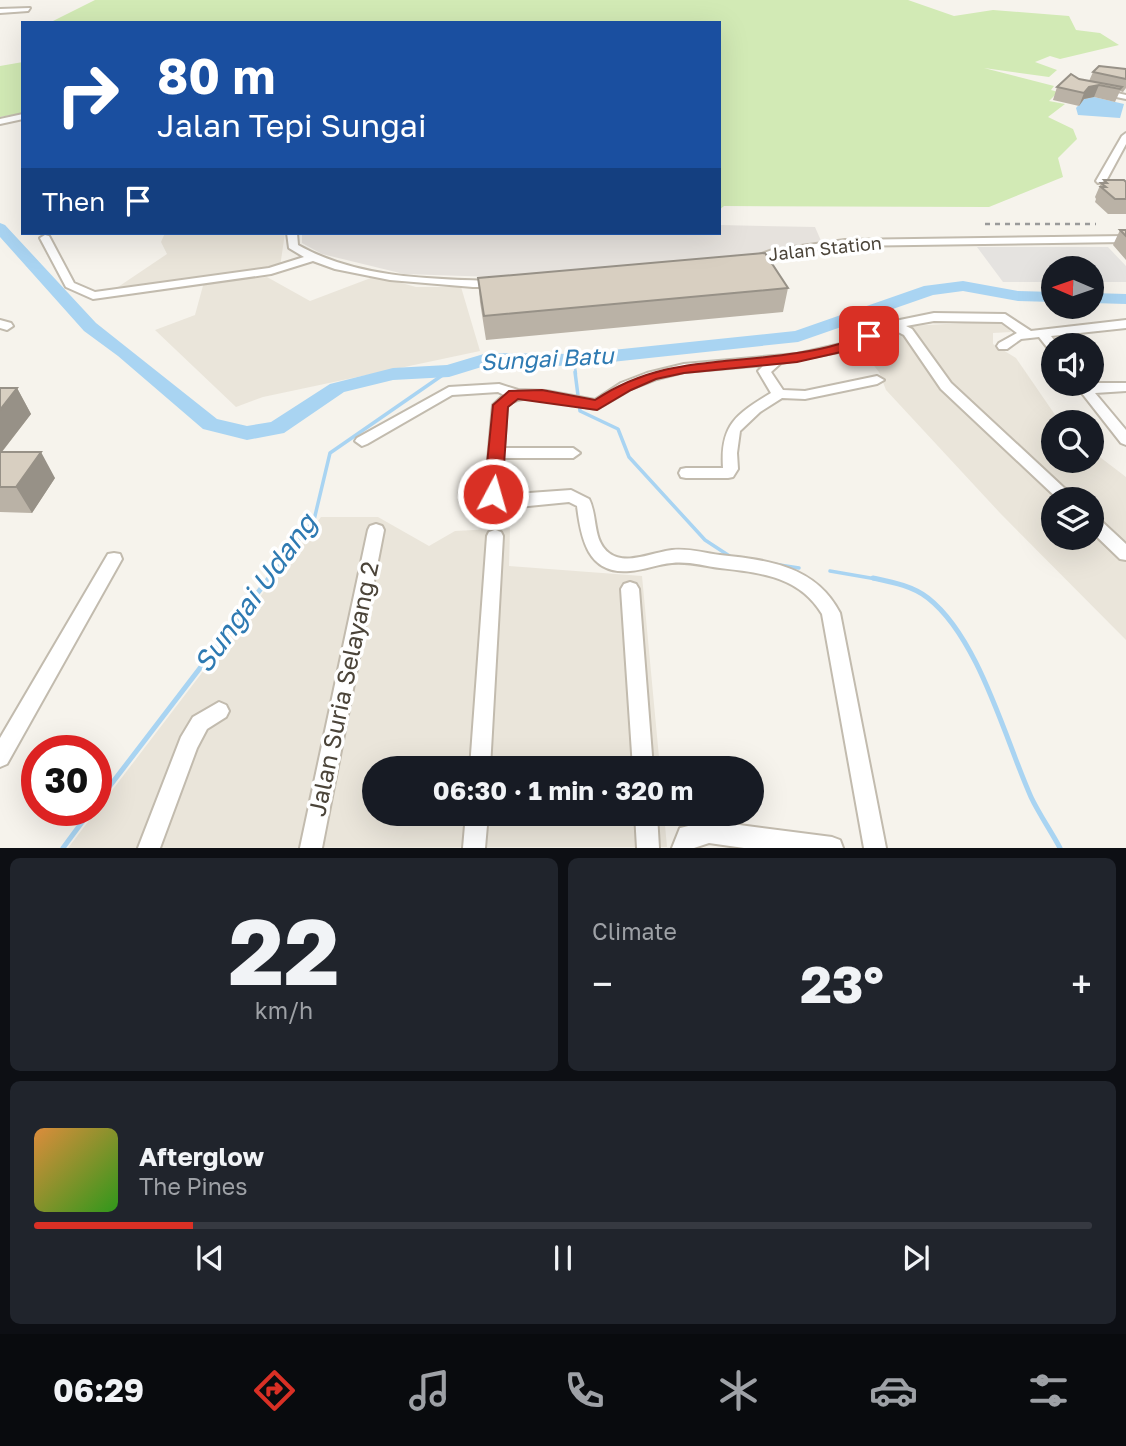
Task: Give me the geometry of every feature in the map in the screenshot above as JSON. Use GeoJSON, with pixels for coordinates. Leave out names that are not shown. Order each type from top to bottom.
{"type":"FeatureCollection","features":[{"type":"Feature","properties":{"kind":"street"},"geometry":{"type":"LineString","coordinates":[[1081,0],[1099,3]]}},
{"type":"Feature","properties":{"kind":"street"},"geometry":{"type":"LineString","coordinates":[[0,11],[28,9]]}},
{"type":"Feature","properties":{"kind":"street"},"geometry":{"type":"LineString","coordinates":[[1093,90],[1125,103]]}},
{"type":"Feature","properties":{"kind":"street"},"geometry":{"type":"LineString","coordinates":[[0,122],[21,117]]}},
{"type":"Feature","properties":{"kind":"street"},"geometry":{"type":"LineString","coordinates":[[1101,181],[1126,136]]}},
{"type":"Feature","properties":{"kind":"street"},"geometry":{"type":"LineString","coordinates":[[292,235],[293,246],[314,257],[422,282],[510,284]]}},
{"type":"Feature","properties":{"kind":"street"},"geometry":{"type":"LineString","coordinates":[[45,239],[70,285],[93,296],[271,271],[314,257]]}},
{"type":"Feature","properties":{"kind":"street","name":"Jalan Station"},"geometry":{"type":"LineString","coordinates":[[738,263],[772,253],[845,243],[1126,239]]}},
{"type":"Feature","properties":{"kind":"street"},"geometry":{"type":"LineString","coordinates":[[362,442],[449,391],[499,388],[514,394],[593,405],[600,404],[626,386],[652,376],[696,367],[776,361],[845,347],[894,325],[934,317],[1002,317],[1027,334]]}},
{"type":"Feature","properties":{"kind":"street"},"geometry":{"type":"LineString","coordinates":[[1003,346],[1018,335],[1126,324]]}},
{"type":"Feature","properties":{"kind":"street"},"geometry":{"type":"LineString","coordinates":[[894,325],[908,332],[946,386],[1055,487]]}},
{"type":"Feature","properties":{"kind":"street"},"geometry":{"type":"LineString","coordinates":[[776,361],[764,371],[779,394]]}},
{"type":"Feature","properties":{"kind":"street"},"geometry":{"type":"LineString","coordinates":[[686,473],[728,472],[731,469],[728,447],[730,434],[736,424],[779,394],[805,395],[877,380]]}},
{"type":"Feature","properties":{"kind":"street"},"geometry":{"type":"LineString","coordinates":[[1104,386],[1126,387]]}},
{"type":"Feature","properties":{"kind":"street"},"geometry":{"type":"LineString","coordinates":[[514,394],[500,405],[493,494],[498,500],[508,502],[571,496],[580,499],[584,503],[594,547],[608,561],[620,565],[676,555],[762,565],[788,573],[822,596],[831,613],[871,847]]}},
{"type":"Feature","properties":{"kind":"street"},"geometry":{"type":"LineString","coordinates":[[1091,396],[1126,440]]}},
{"type":"Feature","properties":{"kind":"street"},"geometry":{"type":"LineString","coordinates":[[498,453],[573,453]]}},
{"type":"Feature","properties":{"kind":"street","name":"Jalan Suria Selayang 2"},"geometry":{"type":"LineString","coordinates":[[311,848],[376,530]]}},
{"type":"Feature","properties":{"kind":"street"},"geometry":{"type":"LineString","coordinates":[[1104,533],[1126,554]]}},
{"type":"Feature","properties":{"kind":"street"},"geometry":{"type":"LineString","coordinates":[[481,756],[495,536]]}},
{"type":"Feature","properties":{"kind":"street"},"geometry":{"type":"LineString","coordinates":[[0,757],[114,559]]}},
{"type":"Feature","properties":{"kind":"street"},"geometry":{"type":"LineString","coordinates":[[630,589],[642,756]]}},
{"type":"Feature","properties":{"kind":"street"},"geometry":{"type":"LineString","coordinates":[[149,848],[188,744],[200,723],[219,711]]}},
{"type":"Feature","properties":{"kind":"street"},"geometry":{"type":"LineString","coordinates":[[474,848],[476,826]]}},
{"type":"Feature","properties":{"kind":"street"},"geometry":{"type":"LineString","coordinates":[[647,826],[648,848]]}},
{"type":"Feature","properties":{"kind":"street"},"geometry":{"type":"LineString","coordinates":[[683,848],[688,836],[709,832],[832,848]]}},
{"type":"Feature","properties":{"kind":"shaded area"},"geometry":{"type":"Polygon","coordinates":[[[721,225],[815,227],[822,243],[727,260],[558,279],[404,274],[322,254],[302,243],[302,235],[721,235],[721,225]]]}},
{"type":"Feature","properties":{"kind":"shaded area"},"geometry":{"type":"Polygon","coordinates":[[[164,235],[285,235],[280,267],[118,287],[167,254],[161,242],[164,235]]]}},
{"type":"Feature","properties":{"kind":"shaded area"},"geometry":{"type":"Polygon","coordinates":[[[977,247],[1108,247],[1126,266],[1126,282],[1104,282],[1104,256],[1041,256],[1041,282],[1003,282],[977,247]]]}},
{"type":"Feature","properties":{"kind":"shaded area"},"geometry":{"type":"Polygon","coordinates":[[[376,276],[416,287],[461,287],[480,351],[263,397],[236,407],[155,330],[195,315],[204,282],[267,277],[310,301],[376,276]]]}},
{"type":"Feature","properties":{"kind":"shaded area"},"geometry":{"type":"Polygon","coordinates":[[[1003,321],[1011,332],[993,333],[993,344],[1016,358],[1052,410],[1041,410],[1041,473],[1104,473],[1104,460],[1126,477],[1126,640],[1000,513],[886,390],[879,372],[859,347],[908,326],[1003,321]]]}},
{"type":"Feature","properties":{"kind":"shaded area"},"geometry":{"type":"Polygon","coordinates":[[[321,517],[378,517],[429,546],[455,531],[510,528],[509,566],[642,576],[659,756],[362,756],[362,826],[665,826],[667,847],[68,848],[85,826],[112,826],[112,790],[321,517]]]}},
{"type":"Feature","properties":{"kind":"green space"},"geometry":{"type":"Polygon","coordinates":[[[95,0],[908,0],[954,16],[993,10],[1069,16],[1076,30],[1100,33],[1119,45],[1060,59],[1050,56],[1035,62],[1057,70],[1049,77],[984,68],[1054,86],[1051,90],[1058,92],[1049,101],[1065,104],[1048,117],[1073,129],[1077,139],[1058,158],[1063,177],[989,207],[724,206],[721,208],[721,21],[53,21],[95,0]]]}},
{"type":"Feature","properties":{"kind":"green space"},"geometry":{"type":"Polygon","coordinates":[[[21,62],[21,113],[0,117],[0,66],[21,62]]]}},
{"type":"Feature","properties":{"kind":"water"},"geometry":{"type":"Polygon","coordinates":[[[1094,97],[1124,104],[1120,118],[1078,115],[1076,108],[1084,99],[1094,97]]]}},
{"type":"Feature","properties":{"kind":"building"},"geometry":{"type":"Polygon","coordinates":[[[1099,66],[1126,69],[1126,79],[1093,72],[1099,66]]]}},
{"type":"Feature","properties":{"kind":"building"},"geometry":{"type":"Polygon","coordinates":[[[1071,74],[1079,79],[1122,87],[1120,89],[1099,85],[1089,87],[1084,93],[1057,87],[1071,74]]]}},
{"type":"Feature","properties":{"kind":"building"},"geometry":{"type":"Polygon","coordinates":[[[1104,180],[1124,180],[1126,199],[1115,199],[1101,187],[1106,187],[1101,183],[1107,183],[1104,180]]]}},
{"type":"Feature","properties":{"kind":"building"},"geometry":{"type":"Polygon","coordinates":[[[765,253],[788,288],[484,316],[478,278],[765,253]]]}},
{"type":"Feature","properties":{"kind":"building"},"geometry":{"type":"Polygon","coordinates":[[[0,388],[17,388],[0,410],[0,388]]]}},
{"type":"Feature","properties":{"kind":"building"},"geometry":{"type":"Polygon","coordinates":[[[0,452],[41,452],[16,487],[0,487],[0,452]]]}},
{"type":"Feature","properties":{"kind":"waterway","name":"Sungai Batu"},"geometry":{"type":"LineString","coordinates":[[0,228],[90,327],[125,352],[210,424],[247,433],[277,428],[337,388],[393,374],[449,371],[487,359],[574,360],[798,336],[930,290],[963,286],[1018,296],[1041,297]]}},
{"type":"Feature","properties":{"kind":"waterway","name":"Sungai Batu"},"geometry":{"type":"LineString","coordinates":[[1104,298],[1126,299]]}},
{"type":"Feature","properties":{"kind":"waterway"},"geometry":{"type":"LineString","coordinates":[[574,360],[576,374]]}},
{"type":"Feature","properties":{"kind":"waterway","name":"Sungai Udang"},"geometry":{"type":"LineString","coordinates":[[445,374],[449,371]]}},
{"type":"Feature","properties":{"kind":"waterway","name":"Sungai Udang"},"geometry":{"type":"LineString","coordinates":[[268,580],[314,520],[330,453],[447,372]]}},
{"type":"Feature","properties":{"kind":"waterway"},"geometry":{"type":"LineString","coordinates":[[575,372],[580,411],[618,429],[629,457],[705,540],[731,557]]}},
{"type":"Feature","properties":{"kind":"waterway"},"geometry":{"type":"LineString","coordinates":[[773,564],[799,568]]}},
{"type":"Feature","properties":{"kind":"waterway"},"geometry":{"type":"LineString","coordinates":[[830,571],[879,580]]}},
{"type":"Feature","properties":{"kind":"waterway","name":"Sungai Udang"},"geometry":{"type":"LineString","coordinates":[[112,783],[269,578]]}},
{"type":"Feature","properties":{"kind":"waterway"},"geometry":{"type":"LineString","coordinates":[[873,578],[879,580]]}},
{"type":"Feature","properties":{"kind":"waterway"},"geometry":{"type":"LineString","coordinates":[[879,580],[916,590],[928,598],[962,638],[989,691],[1031,797],[1060,848]]}},
{"type":"Feature","properties":{"kind":"waterway","name":"Sungai Udang"},"geometry":{"type":"LineString","coordinates":[[63,848],[79,826]]}},
{"type":"Feature","properties":{"kind":"railway"},"geometry":{"type":"LineString","coordinates":[[985,224],[1096,224]]}},
{"type":"Feature","properties":{"kind":"route"},"geometry":{"type":"LineString","coordinates":[[493,494],[500,405],[514,394],[542,395],[597,405],[626,386],[652,376],[684,368],[797,358],[845,347],[869,336]]}}]}
